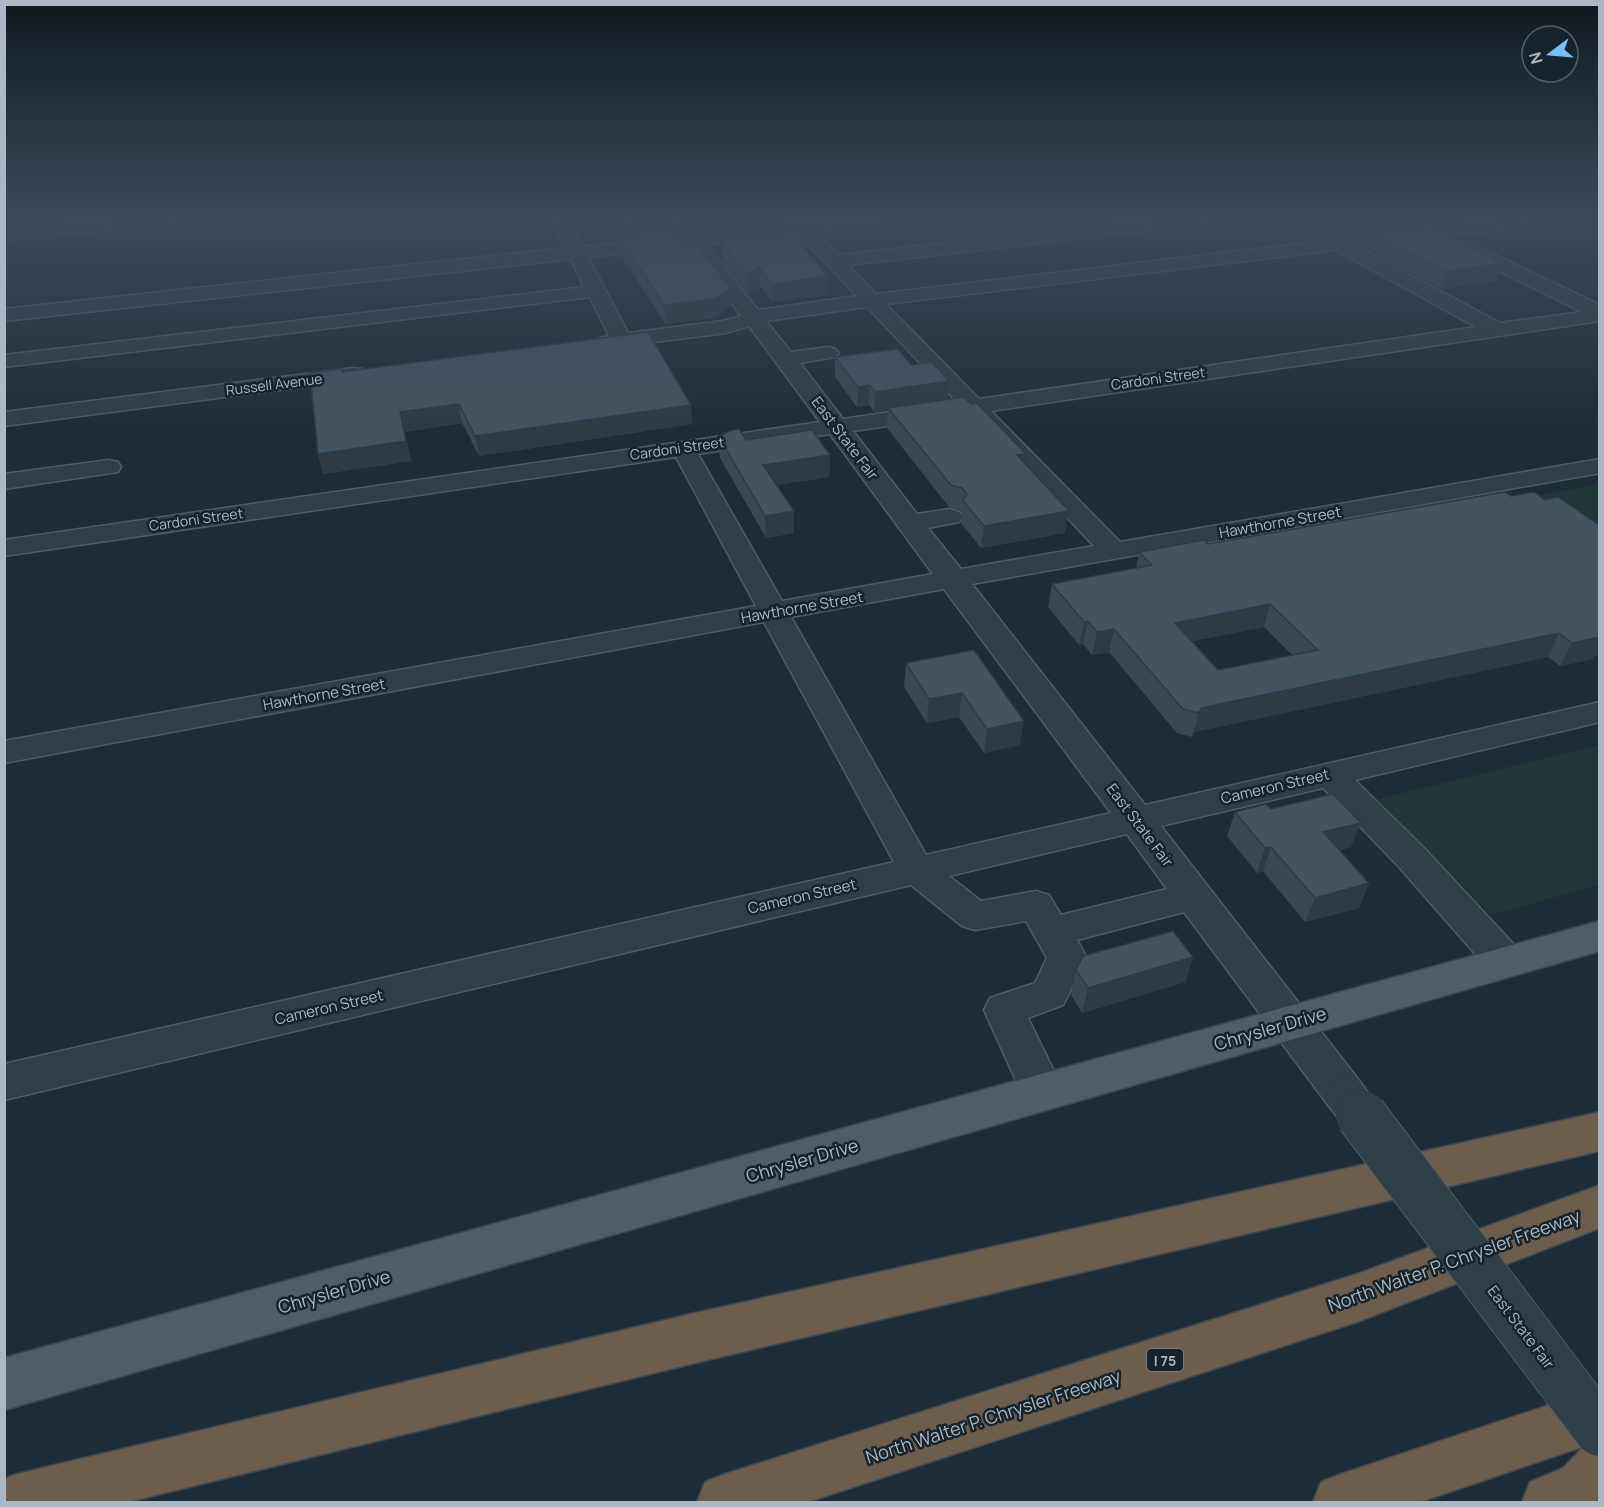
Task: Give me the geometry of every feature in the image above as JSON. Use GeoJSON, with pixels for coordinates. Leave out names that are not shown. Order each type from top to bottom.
{"type":"FeatureCollection","features":[{"type":"Feature","properties":{"kind":"highway"},"geometry":{"type":"LineString","coordinates":[[17,1503],[695,1338],[1599,1131]]}},
{"type":"Feature","properties":{"kind":"highway","name":"North Walter P. Chrysler Freeway"},"geometry":{"type":"LineString","coordinates":[[726,1503],[1357,1298],[1599,1206]]}},
{"type":"Feature","properties":{"kind":"highway"},"geometry":{"type":"LineString","coordinates":[[1341,1503],[1599,1414]]}},
{"type":"Feature","properties":{"kind":"highway"},"geometry":{"type":"LineString","coordinates":[[1550,1503],[1582,1487],[1599,1468]]}},
{"type":"Feature","properties":{"kind":"main road","name":"Chrysler Drive"},"geometry":{"type":"LineString","coordinates":[[4,1384],[1599,936]]}},
{"type":"Feature","properties":{"kind":"street"},"geometry":{"type":"LineString","coordinates":[[4,315],[228,290]]}},
{"type":"Feature","properties":{"kind":"street","name":"East State Fair"},"geometry":{"type":"LineString","coordinates":[[732,290],[1599,1431]]}},
{"type":"Feature","properties":{"kind":"street"},"geometry":{"type":"LineString","coordinates":[[863,290],[974,405],[1051,497],[1114,551]]}},
{"type":"Feature","properties":{"kind":"street"},"geometry":{"type":"LineString","coordinates":[[586,344],[726,327],[773,312],[960,290]]}},
{"type":"Feature","properties":{"kind":"street"},"geometry":{"type":"LineString","coordinates":[[1425,290],[1497,330]]}},
{"type":"Feature","properties":{"kind":"street"},"geometry":{"type":"LineString","coordinates":[[1551,290],[1599,314]]}},
{"type":"Feature","properties":{"kind":"street"},"geometry":{"type":"LineString","coordinates":[[4,361],[596,291],[621,340]]}},
{"type":"Feature","properties":{"kind":"street","name":"Cardoni Street"},"geometry":{"type":"LineString","coordinates":[[4,548],[1599,314]]}},
{"type":"Feature","properties":{"kind":"street"},"geometry":{"type":"LineString","coordinates":[[785,359],[828,353]]}},
{"type":"Feature","properties":{"kind":"street","name":"Russell Avenue"},"geometry":{"type":"LineString","coordinates":[[4,419],[372,372]]}},
{"type":"Feature","properties":{"kind":"street"},"geometry":{"type":"LineString","coordinates":[[682,447],[916,870],[975,916],[1036,905],[1053,932],[1067,958],[1049,994],[1004,1010],[1042,1092]]}},
{"type":"Feature","properties":{"kind":"street","name":"Hawthorne Street"},"geometry":{"type":"LineString","coordinates":[[4,752],[952,579],[1599,466]]}},
{"type":"Feature","properties":{"kind":"street"},"geometry":{"type":"LineString","coordinates":[[4,482],[109,467]]}},
{"type":"Feature","properties":{"kind":"street"},"geometry":{"type":"LineString","coordinates":[[909,523],[950,517]]}},
{"type":"Feature","properties":{"kind":"street","name":"Cameron Street"},"geometry":{"type":"LineString","coordinates":[[4,1082],[1599,712]]}},
{"type":"Feature","properties":{"kind":"street"},"geometry":{"type":"LineString","coordinates":[[1329,774],[1412,858],[1506,962]]}},
{"type":"Feature","properties":{"kind":"street"},"geometry":{"type":"LineString","coordinates":[[1053,932],[1193,896]]}},
{"type":"Feature","properties":{"kind":"green space"},"geometry":{"type":"Polygon","coordinates":[[[1599,484],[1599,546],[1518,499],[1599,484]]]}},
{"type":"Feature","properties":{"kind":"green space"},"geometry":{"type":"Polygon","coordinates":[[[1599,745],[1599,885],[1491,915],[1378,799],[1599,745]]]}},
{"type":"Feature","properties":{"kind":"building"},"geometry":{"type":"Polygon","coordinates":[[[654,290],[727,290],[714,299],[664,305],[654,290]]]}},
{"type":"Feature","properties":{"kind":"building"},"geometry":{"type":"Polygon","coordinates":[[[648,332],[691,405],[475,436],[459,404],[400,412],[406,441],[318,454],[310,373],[342,369],[342,372],[648,332]]]}},
{"type":"Feature","properties":{"kind":"building"},"geometry":{"type":"Polygon","coordinates":[[[898,349],[911,365],[932,362],[949,381],[875,392],[869,385],[858,387],[835,357],[898,349]]]}},
{"type":"Feature","properties":{"kind":"building"},"geometry":{"type":"Polygon","coordinates":[[[964,397],[971,404],[977,403],[1026,454],[1017,455],[1069,511],[984,526],[963,501],[967,494],[962,488],[951,485],[888,408],[964,397]]]}},
{"type":"Feature","properties":{"kind":"building"},"geometry":{"type":"Polygon","coordinates":[[[739,429],[746,440],[812,430],[830,455],[763,465],[794,511],[765,516],[719,437],[729,431],[739,429]]]}},
{"type":"Feature","properties":{"kind":"building"},"geometry":{"type":"Polygon","coordinates":[[[1505,492],[1511,496],[1534,492],[1545,500],[1558,497],[1599,525],[1599,637],[1572,643],[1559,633],[1201,708],[1199,713],[1183,709],[1114,629],[1097,632],[1088,621],[1084,622],[1052,584],[1152,565],[1139,552],[1204,540],[1208,544],[1505,492]],[[1270,604],[1175,623],[1218,670],[1318,650],[1270,604]]]}},
{"type":"Feature","properties":{"kind":"building"},"geometry":{"type":"Polygon","coordinates":[[[974,650],[1024,721],[987,729],[962,693],[929,699],[906,663],[974,650]]]}},
{"type":"Feature","properties":{"kind":"building"},"geometry":{"type":"Polygon","coordinates":[[[1333,794],[1361,823],[1323,832],[1369,883],[1315,898],[1271,847],[1265,848],[1235,812],[1266,804],[1271,809],[1333,794]]]}},
{"type":"Feature","properties":{"kind":"building"},"geometry":{"type":"Polygon","coordinates":[[[1173,931],[1193,957],[1088,988],[1076,970],[1083,956],[1173,931]]]}}]}
